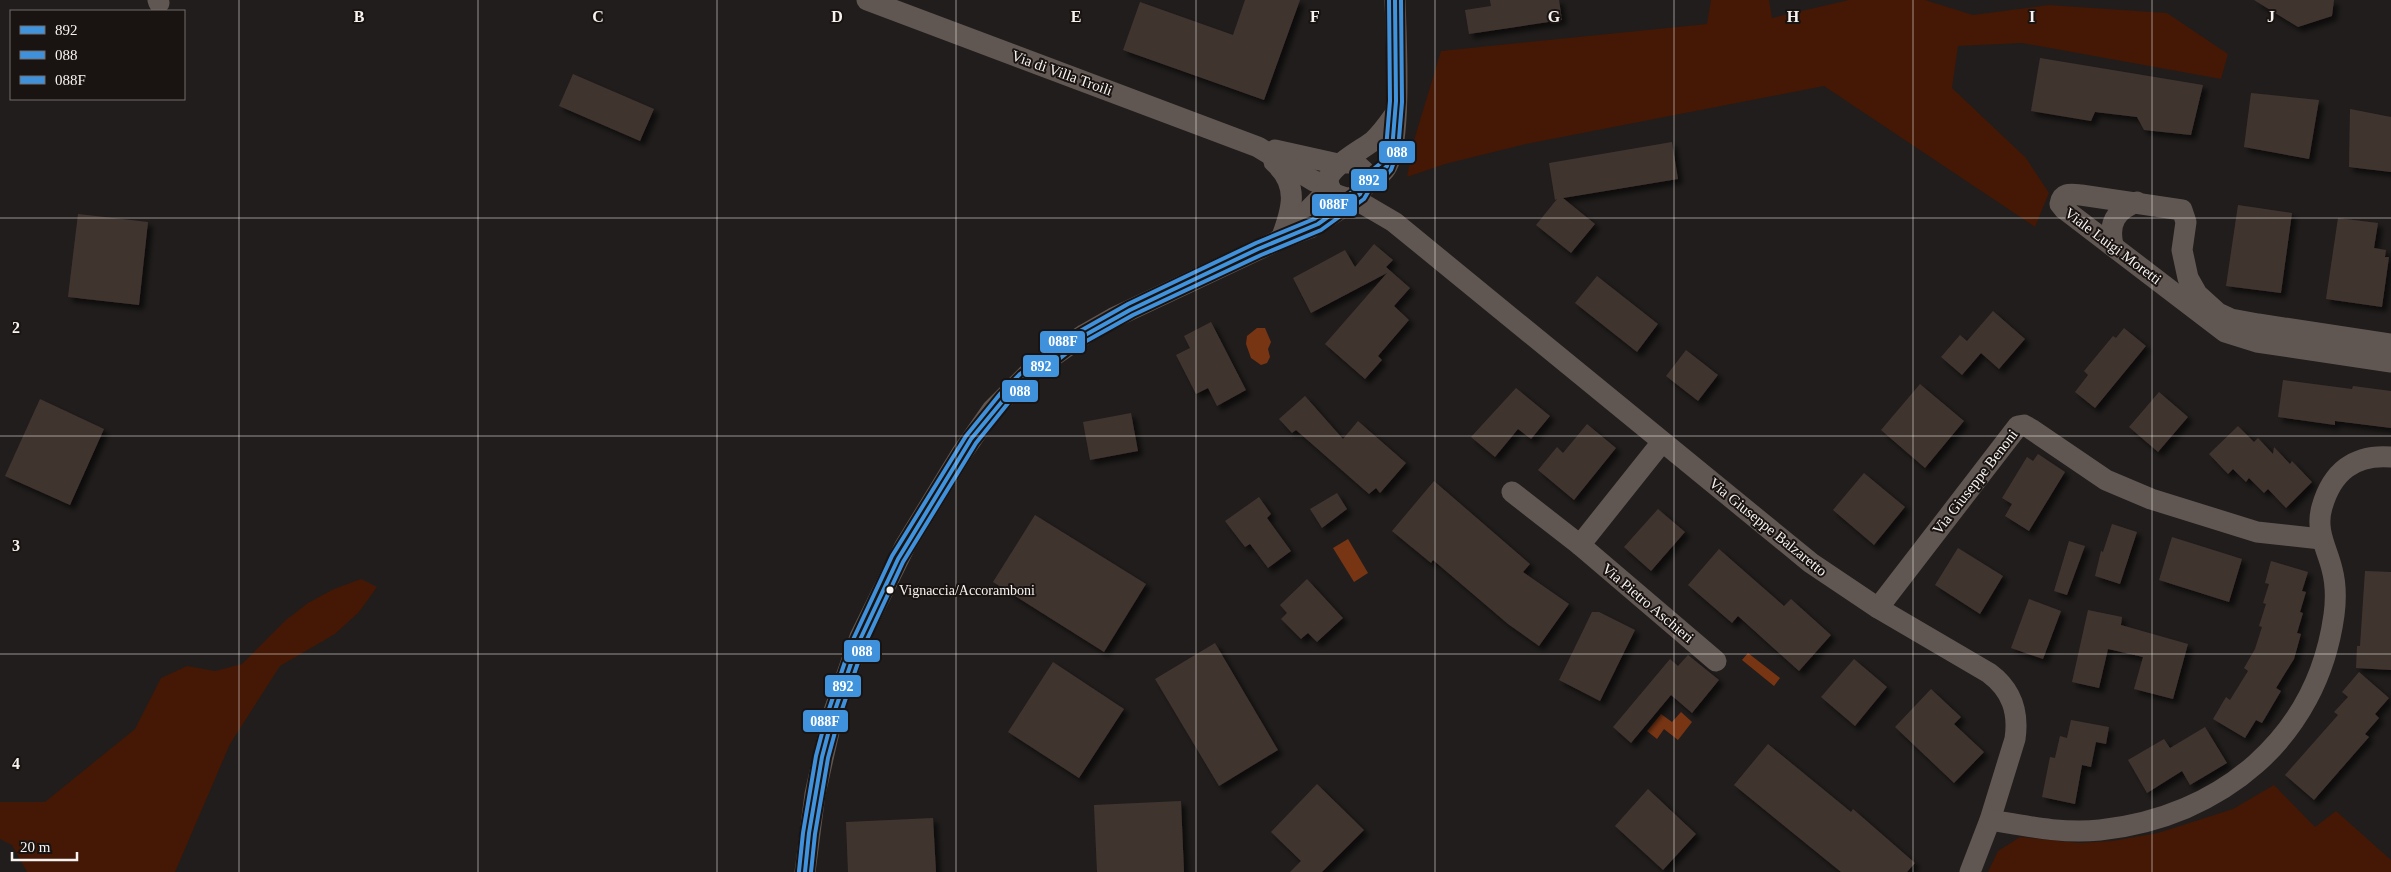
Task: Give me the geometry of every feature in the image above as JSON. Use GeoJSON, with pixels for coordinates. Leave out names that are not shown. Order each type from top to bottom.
{"type":"FeatureCollection","features":[{"type":"Feature","properties":{"kind":"street","name":"Via di Villa Troili"},"geometry":{"type":"LineString","coordinates":[[867,0],[1258,146],[1339,164]]}},
{"type":"Feature","properties":{"kind":"street"},"geometry":{"type":"LineString","coordinates":[[805,872],[809,828],[833,714],[860,637],[905,546],[984,421],[1012,387],[1045,360],[1070,343],[1113,318],[1280,239],[1316,225],[1388,166],[1392,150],[1395,114],[1395,0]]}},
{"type":"Feature","properties":{"kind":"street"},"geometry":{"type":"LineString","coordinates":[[1280,239],[1330,187],[1330,175],[1339,164],[1375,140],[1395,114]]}},
{"type":"Feature","properties":{"kind":"street","name":"Via di Villa Troili"},"geometry":{"type":"LineString","coordinates":[[1258,146],[1305,176],[1330,187]]}},
{"type":"Feature","properties":{"kind":"street"},"geometry":{"type":"LineString","coordinates":[[1258,146],[1283,170],[1290,182],[1291,205],[1280,239]]}},
{"type":"Feature","properties":{"kind":"street"},"geometry":{"type":"LineString","coordinates":[[1339,164],[1352,162],[1360,166],[1364,172],[1359,191]]}},
{"type":"Feature","properties":{"kind":"street"},"geometry":{"type":"LineString","coordinates":[[1330,187],[1339,196],[1359,191]]}},
{"type":"Feature","properties":{"kind":"street","name":"Via Giuseppe Balzaretto"},"geometry":{"type":"LineString","coordinates":[[1359,191],[1394,222],[1794,550],[1878,608],[1989,673],[2003,685],[2011,697],[2016,717],[2016,739],[1990,820],[1970,872]]}},
{"type":"Feature","properties":{"kind":"street","name":"Viale Luigi Moretti"},"geometry":{"type":"LineString","coordinates":[[2391,344],[2258,324],[2223,316],[2205,302],[2191,284],[2182,250],[2186,222],[2182,210],[2137,202],[2070,194],[2064,195],[2061,199],[2061,206],[2064,209],[2218,328],[2256,342],[2391,362]]}},
{"type":"Feature","properties":{"kind":"street"},"geometry":{"type":"LineString","coordinates":[[2113,245],[2111,228],[2114,217],[2123,208],[2137,202]]}},
{"type":"Feature","properties":{"kind":"street"},"geometry":{"type":"LineString","coordinates":[[2157,279],[2172,268],[2182,250]]}},
{"type":"Feature","properties":{"kind":"street","name":"Via Giuseppe Benoni"},"geometry":{"type":"LineString","coordinates":[[1878,608],[2018,426],[2024,425],[2106,480],[2151,500],[2257,532],[2321,539]]}},
{"type":"Feature","properties":{"kind":"street"},"geometry":{"type":"LineString","coordinates":[[1580,545],[1662,442]]}},
{"type":"Feature","properties":{"kind":"street"},"geometry":{"type":"LineString","coordinates":[[1990,820],[2073,831],[2116,827],[2167,814],[2212,795],[2231,785],[2257,764],[2283,738],[2298,716],[2314,684],[2328,647],[2336,598],[2332,569],[2321,539],[2319,525],[2321,508],[2329,490],[2340,474],[2361,459],[2391,457]]}},
{"type":"Feature","properties":{"kind":"street","name":"Via Pietro Aschieri"},"geometry":{"type":"LineString","coordinates":[[1512,492],[1580,545],[1716,661]]}},
{"type":"Feature","properties":{"kind":"shaded area"},"geometry":{"type":"Polygon","coordinates":[[[1711,0],[1769,0],[1772,18],[1849,0],[1925,0],[1973,15],[2049,5],[2167,13],[2228,54],[2221,79],[2022,43],[1958,46],[1952,88],[2026,158],[2049,193],[2035,227],[1824,86],[1526,144],[1445,164],[1407,177],[1415,137],[1441,51],[1707,24],[1711,0]]]}},
{"type":"Feature","properties":{"kind":"shaded area"},"geometry":{"type":"Polygon","coordinates":[[[1257,328],[1265,328],[1271,342],[1268,349],[1270,357],[1267,363],[1261,365],[1251,358],[1246,344],[1247,336],[1257,328]]]}},
{"type":"Feature","properties":{"kind":"shaded area"},"geometry":{"type":"Polygon","coordinates":[[[1348,539],[1368,573],[1354,582],[1333,548],[1348,539]]]}},
{"type":"Feature","properties":{"kind":"shaded area"},"geometry":{"type":"Polygon","coordinates":[[[361,579],[377,587],[359,612],[335,634],[280,666],[230,744],[175,872],[27,872],[12,845],[0,839],[0,802],[45,802],[135,729],[161,678],[187,666],[215,671],[242,664],[286,620],[308,603],[334,589],[361,579]]]}},
{"type":"Feature","properties":{"kind":"shaded area"},"geometry":{"type":"Polygon","coordinates":[[[1748,653],[1780,678],[1774,686],[1742,660],[1748,653]]]}},
{"type":"Feature","properties":{"kind":"shaded area"},"geometry":{"type":"Polygon","coordinates":[[[1681,712],[1692,722],[1678,740],[1664,729],[1657,739],[1647,731],[1661,714],[1672,722],[1681,712]]]}},
{"type":"Feature","properties":{"kind":"shaded area"},"geometry":{"type":"Polygon","coordinates":[[[2274,785],[2315,827],[2336,811],[2391,860],[2391,872],[1988,872],[1998,851],[2020,837],[2079,843],[2112,841],[2158,833],[2233,809],[2274,785]]]}},
{"type":"Feature","properties":{"kind":"building"},"geometry":{"type":"Polygon","coordinates":[[[1245,0],[1300,0],[1264,100],[1123,50],[1140,2],[1233,35],[1245,0]]]}},
{"type":"Feature","properties":{"kind":"building"},"geometry":{"type":"Polygon","coordinates":[[[1490,0],[1559,0],[1562,20],[1469,34],[1465,10],[1491,6],[1490,0]]]}},
{"type":"Feature","properties":{"kind":"building"},"geometry":{"type":"Polygon","coordinates":[[[2254,0],[2334,0],[2332,16],[2298,27],[2254,0]]]}},
{"type":"Feature","properties":{"kind":"building"},"geometry":{"type":"Polygon","coordinates":[[[2040,58],[2203,85],[2191,135],[2144,130],[2137,117],[2095,112],[2091,121],[2031,111],[2040,58]]]}},
{"type":"Feature","properties":{"kind":"building"},"geometry":{"type":"Polygon","coordinates":[[[573,74],[654,109],[640,141],[559,106],[573,74]]]}},
{"type":"Feature","properties":{"kind":"building"},"geometry":{"type":"Polygon","coordinates":[[[2251,93],[2319,100],[2309,159],[2244,147],[2251,93]]]}},
{"type":"Feature","properties":{"kind":"building"},"geometry":{"type":"Polygon","coordinates":[[[2350,109],[2391,117],[2391,172],[2349,167],[2350,109]]]}},
{"type":"Feature","properties":{"kind":"building"},"geometry":{"type":"Polygon","coordinates":[[[1672,142],[1678,179],[1563,198],[1595,224],[1571,253],[1536,225],[1557,199],[1555,200],[1549,163],[1672,142]]]}},
{"type":"Feature","properties":{"kind":"building"},"geometry":{"type":"Polygon","coordinates":[[[2238,205],[2292,213],[2281,293],[2226,286],[2238,205]]]}},
{"type":"Feature","properties":{"kind":"building"},"geometry":{"type":"Polygon","coordinates":[[[78,214],[148,222],[139,305],[68,297],[78,214]]]}},
{"type":"Feature","properties":{"kind":"building"},"geometry":{"type":"Polygon","coordinates":[[[2338,218],[2378,223],[2374,248],[2386,250],[2385,257],[2389,257],[2382,307],[2326,299],[2338,218]]]}},
{"type":"Feature","properties":{"kind":"building"},"geometry":{"type":"Polygon","coordinates":[[[1374,244],[1393,260],[1386,267],[1410,288],[1394,306],[1409,320],[1378,356],[1382,360],[1365,379],[1325,344],[1387,273],[1311,313],[1293,278],[1345,250],[1355,267],[1374,244]]]}},
{"type":"Feature","properties":{"kind":"building"},"geometry":{"type":"Polygon","coordinates":[[[1597,276],[1658,324],[1637,352],[1575,303],[1597,276]]]}},
{"type":"Feature","properties":{"kind":"building"},"geometry":{"type":"Polygon","coordinates":[[[1993,311],[2025,339],[1999,369],[1981,353],[1962,375],[1941,357],[1960,335],[1967,341],[1993,311]]]}},
{"type":"Feature","properties":{"kind":"building"},"geometry":{"type":"Polygon","coordinates":[[[1211,322],[1246,390],[1217,406],[1208,388],[1196,394],[1176,355],[1190,348],[1184,336],[1211,322]]]}},
{"type":"Feature","properties":{"kind":"building"},"geometry":{"type":"Polygon","coordinates":[[[2124,328],[2146,346],[2095,408],[2075,392],[2088,375],[2084,371],[2113,336],[2116,338],[2124,328]]]}},
{"type":"Feature","properties":{"kind":"building"},"geometry":{"type":"Polygon","coordinates":[[[1686,350],[1718,375],[1698,401],[1666,376],[1686,350]]]}},
{"type":"Feature","properties":{"kind":"building"},"geometry":{"type":"Polygon","coordinates":[[[2283,380],[2352,389],[2353,386],[2391,391],[2391,428],[2335,421],[2335,425],[2278,417],[2283,380]]]}},
{"type":"Feature","properties":{"kind":"building"},"geometry":{"type":"Polygon","coordinates":[[[1920,384],[1964,421],[1925,468],[1881,430],[1920,384]]]}},
{"type":"Feature","properties":{"kind":"building"},"geometry":{"type":"Polygon","coordinates":[[[1516,388],[1550,416],[1531,439],[1518,429],[1495,457],[1471,437],[1516,388]]]}},
{"type":"Feature","properties":{"kind":"building"},"geometry":{"type":"Polygon","coordinates":[[[2159,392],[2188,417],[2158,452],[2129,427],[2159,392]]]}},
{"type":"Feature","properties":{"kind":"building"},"geometry":{"type":"Polygon","coordinates":[[[1305,396],[1343,439],[1358,421],[1406,463],[1380,493],[1376,488],[1369,494],[1296,430],[1292,433],[1279,419],[1305,396]]]}},
{"type":"Feature","properties":{"kind":"building"},"geometry":{"type":"Polygon","coordinates":[[[40,399],[104,429],[70,505],[5,476],[40,399]]]}},
{"type":"Feature","properties":{"kind":"building"},"geometry":{"type":"Polygon","coordinates":[[[1131,413],[1138,451],[1090,460],[1083,422],[1131,413]]]}},
{"type":"Feature","properties":{"kind":"building"},"geometry":{"type":"Polygon","coordinates":[[[1587,424],[1616,448],[1574,500],[1538,470],[1557,447],[1563,453],[1587,424]]]}},
{"type":"Feature","properties":{"kind":"building"},"geometry":{"type":"Polygon","coordinates":[[[2238,426],[2254,442],[2258,438],[2273,454],[2274,447],[2290,464],[2292,461],[2312,482],[2286,508],[2268,489],[2264,493],[2249,478],[2246,482],[2233,469],[2228,474],[2209,454],[2238,426]]]}},
{"type":"Feature","properties":{"kind":"building"},"geometry":{"type":"Polygon","coordinates":[[[2038,454],[2065,472],[2029,531],[2005,516],[2012,504],[2002,498],[2027,457],[2033,461],[2038,454]]]}},
{"type":"Feature","properties":{"kind":"building"},"geometry":{"type":"Polygon","coordinates":[[[1864,473],[1905,507],[1874,545],[1833,510],[1864,473]]]}},
{"type":"Feature","properties":{"kind":"building"},"geometry":{"type":"Polygon","coordinates":[[[1434,481],[1530,564],[1523,572],[1569,604],[1539,646],[1508,624],[1433,560],[1431,563],[1392,531],[1434,481]]]}},
{"type":"Feature","properties":{"kind":"building"},"geometry":{"type":"Polygon","coordinates":[[[1337,493],[1347,509],[1322,528],[1310,509],[1337,493]]]}},
{"type":"Feature","properties":{"kind":"building"},"geometry":{"type":"Polygon","coordinates":[[[1259,497],[1271,514],[1267,518],[1291,551],[1268,568],[1250,544],[1245,547],[1225,521],[1259,497]]]}},
{"type":"Feature","properties":{"kind":"building"},"geometry":{"type":"Polygon","coordinates":[[[1658,509],[1685,532],[1651,571],[1624,547],[1658,509]]]}},
{"type":"Feature","properties":{"kind":"building"},"geometry":{"type":"Polygon","coordinates":[[[1035,515],[1146,584],[1104,652],[993,582],[1035,515]]]}},
{"type":"Feature","properties":{"kind":"building"},"geometry":{"type":"Polygon","coordinates":[[[2112,524],[2137,532],[2120,584],[2095,576],[2101,551],[2103,552],[2112,524]]]}},
{"type":"Feature","properties":{"kind":"building"},"geometry":{"type":"Polygon","coordinates":[[[2172,537],[2242,559],[2229,602],[2159,580],[2172,537]]]}},
{"type":"Feature","properties":{"kind":"building"},"geometry":{"type":"Polygon","coordinates":[[[2069,541],[2085,546],[2067,595],[2054,591],[2069,541]]]}},
{"type":"Feature","properties":{"kind":"building"},"geometry":{"type":"Polygon","coordinates":[[[1958,548],[2003,576],[1980,614],[1935,585],[1958,548]]]}},
{"type":"Feature","properties":{"kind":"building"},"geometry":{"type":"Polygon","coordinates":[[[1719,549],[1784,606],[1791,599],[1831,635],[1799,671],[1738,616],[1732,623],[1688,585],[1719,549]]]}},
{"type":"Feature","properties":{"kind":"building"},"geometry":{"type":"Polygon","coordinates":[[[2271,561],[2308,572],[2302,591],[2306,592],[2300,612],[2303,613],[2297,633],[2301,634],[2294,659],[2276,688],[2281,691],[2262,723],[2256,720],[2245,738],[2213,719],[2226,697],[2230,700],[2248,671],[2244,668],[2255,649],[2262,627],[2259,626],[2266,604],[2263,603],[2269,584],[2265,583],[2271,561]]]}},
{"type":"Feature","properties":{"kind":"building"},"geometry":{"type":"Polygon","coordinates":[[[2365,571],[2391,572],[2391,670],[2356,668],[2357,646],[2360,646],[2365,571]]]}},
{"type":"Feature","properties":{"kind":"building"},"geometry":{"type":"Polygon","coordinates":[[[1307,579],[1343,618],[1317,642],[1308,633],[1301,639],[1281,619],[1287,613],[1280,605],[1307,579]]]}},
{"type":"Feature","properties":{"kind":"building"},"geometry":{"type":"Polygon","coordinates":[[[2029,599],[2061,611],[2043,659],[2011,648],[2029,599]]]}},
{"type":"Feature","properties":{"kind":"building"},"geometry":{"type":"Polygon","coordinates":[[[2088,610],[2122,617],[2121,625],[2188,644],[2173,699],[2134,689],[2143,657],[2108,649],[2099,688],[2072,682],[2088,610]]]}},
{"type":"Feature","properties":{"kind":"building"},"geometry":{"type":"Polygon","coordinates":[[[1592,612],[1599,612],[1635,630],[1600,701],[1559,680],[1592,612]]]}},
{"type":"Feature","properties":{"kind":"building"},"geometry":{"type":"Polygon","coordinates":[[[1215,643],[1278,750],[1219,786],[1155,679],[1215,643]]]}},
{"type":"Feature","properties":{"kind":"building"},"geometry":{"type":"Polygon","coordinates":[[[1688,655],[1719,680],[1692,713],[1671,695],[1631,743],[1613,727],[1670,659],[1678,666],[1688,655]]]}},
{"type":"Feature","properties":{"kind":"building"},"geometry":{"type":"Polygon","coordinates":[[[1854,659],[1887,687],[1855,726],[1821,697],[1854,659]]]}},
{"type":"Feature","properties":{"kind":"building"},"geometry":{"type":"Polygon","coordinates":[[[1053,662],[1124,709],[1079,778],[1008,732],[1053,662]]]}},
{"type":"Feature","properties":{"kind":"building"},"geometry":{"type":"Polygon","coordinates":[[[2359,672],[2389,698],[2375,714],[2379,718],[2365,734],[2369,737],[2314,800],[2285,775],[2338,715],[2334,712],[2348,697],[2342,692],[2359,672]]]}},
{"type":"Feature","properties":{"kind":"building"},"geometry":{"type":"Polygon","coordinates":[[[1931,689],[1961,717],[1954,724],[1984,752],[1954,783],[1895,727],[1931,689]]]}},
{"type":"Feature","properties":{"kind":"building"},"geometry":{"type":"Polygon","coordinates":[[[2071,720],[2109,727],[2106,744],[2096,742],[2091,767],[2082,765],[2075,804],[2042,797],[2050,757],[2055,758],[2060,736],[2067,738],[2071,720]]]}},
{"type":"Feature","properties":{"kind":"building"},"geometry":{"type":"Polygon","coordinates":[[[2205,727],[2227,763],[2190,785],[2182,771],[2147,793],[2128,760],[2164,739],[2170,748],[2205,727]]]}},
{"type":"Feature","properties":{"kind":"building"},"geometry":{"type":"Polygon","coordinates":[[[1768,744],[1851,812],[1853,809],[1915,863],[1907,872],[1841,872],[1734,785],[1768,744]]]}},
{"type":"Feature","properties":{"kind":"building"},"geometry":{"type":"Polygon","coordinates":[[[1317,784],[1364,830],[1322,872],[1290,872],[1301,861],[1271,832],[1317,784]]]}},
{"type":"Feature","properties":{"kind":"building"},"geometry":{"type":"Polygon","coordinates":[[[1648,789],[1696,834],[1663,870],[1615,826],[1648,789]]]}},
{"type":"Feature","properties":{"kind":"building"},"geometry":{"type":"Polygon","coordinates":[[[1181,801],[1184,872],[1097,872],[1094,805],[1181,801]]]}},
{"type":"Feature","properties":{"kind":"building"},"geometry":{"type":"Polygon","coordinates":[[[933,818],[936,872],[848,872],[846,822],[933,818]]]}},
{"type":"Feature","properties":{"kind":"transit line","name":"088F"},"geometry":{"type":"LineString","coordinates":[[799,871],[803,833],[816,756],[826,718],[851,644],[892,556],[966,436],[1000,394],[1020,374],[1066,339],[1128,304],[1256,243],[1314,219],[1355,190],[1362,178],[1381,163],[1386,149],[1390,101],[1389,0]]}},
{"type":"Feature","properties":{"kind":"transit line","name":"892"},"geometry":{"type":"LineString","coordinates":[[805,872],[809,833],[822,757],[832,719],[857,646],[898,559],[971,439],[1005,398],[1024,379],[1069,344],[1130,310],[1258,249],[1318,224],[1360,194],[1366,182],[1377,176],[1387,166],[1392,150],[1396,101],[1395,0]]}},
{"type":"Feature","properties":{"kind":"transit line","name":"088"},"geometry":{"type":"LineString","coordinates":[[811,872],[815,834],[828,758],[838,721],[863,648],[903,562],[976,443],[1009,402],[1028,383],[1072,349],[1133,315],[1261,255],[1321,230],[1364,199],[1371,187],[1381,181],[1391,170],[1398,151],[1402,102],[1401,0]]}},
{"type":"Feature","properties":{"kind":"place","name":"Vignaccia/Accoramboni"},"geometry":{"type":"Point","coordinates":[890,590]}}]}
